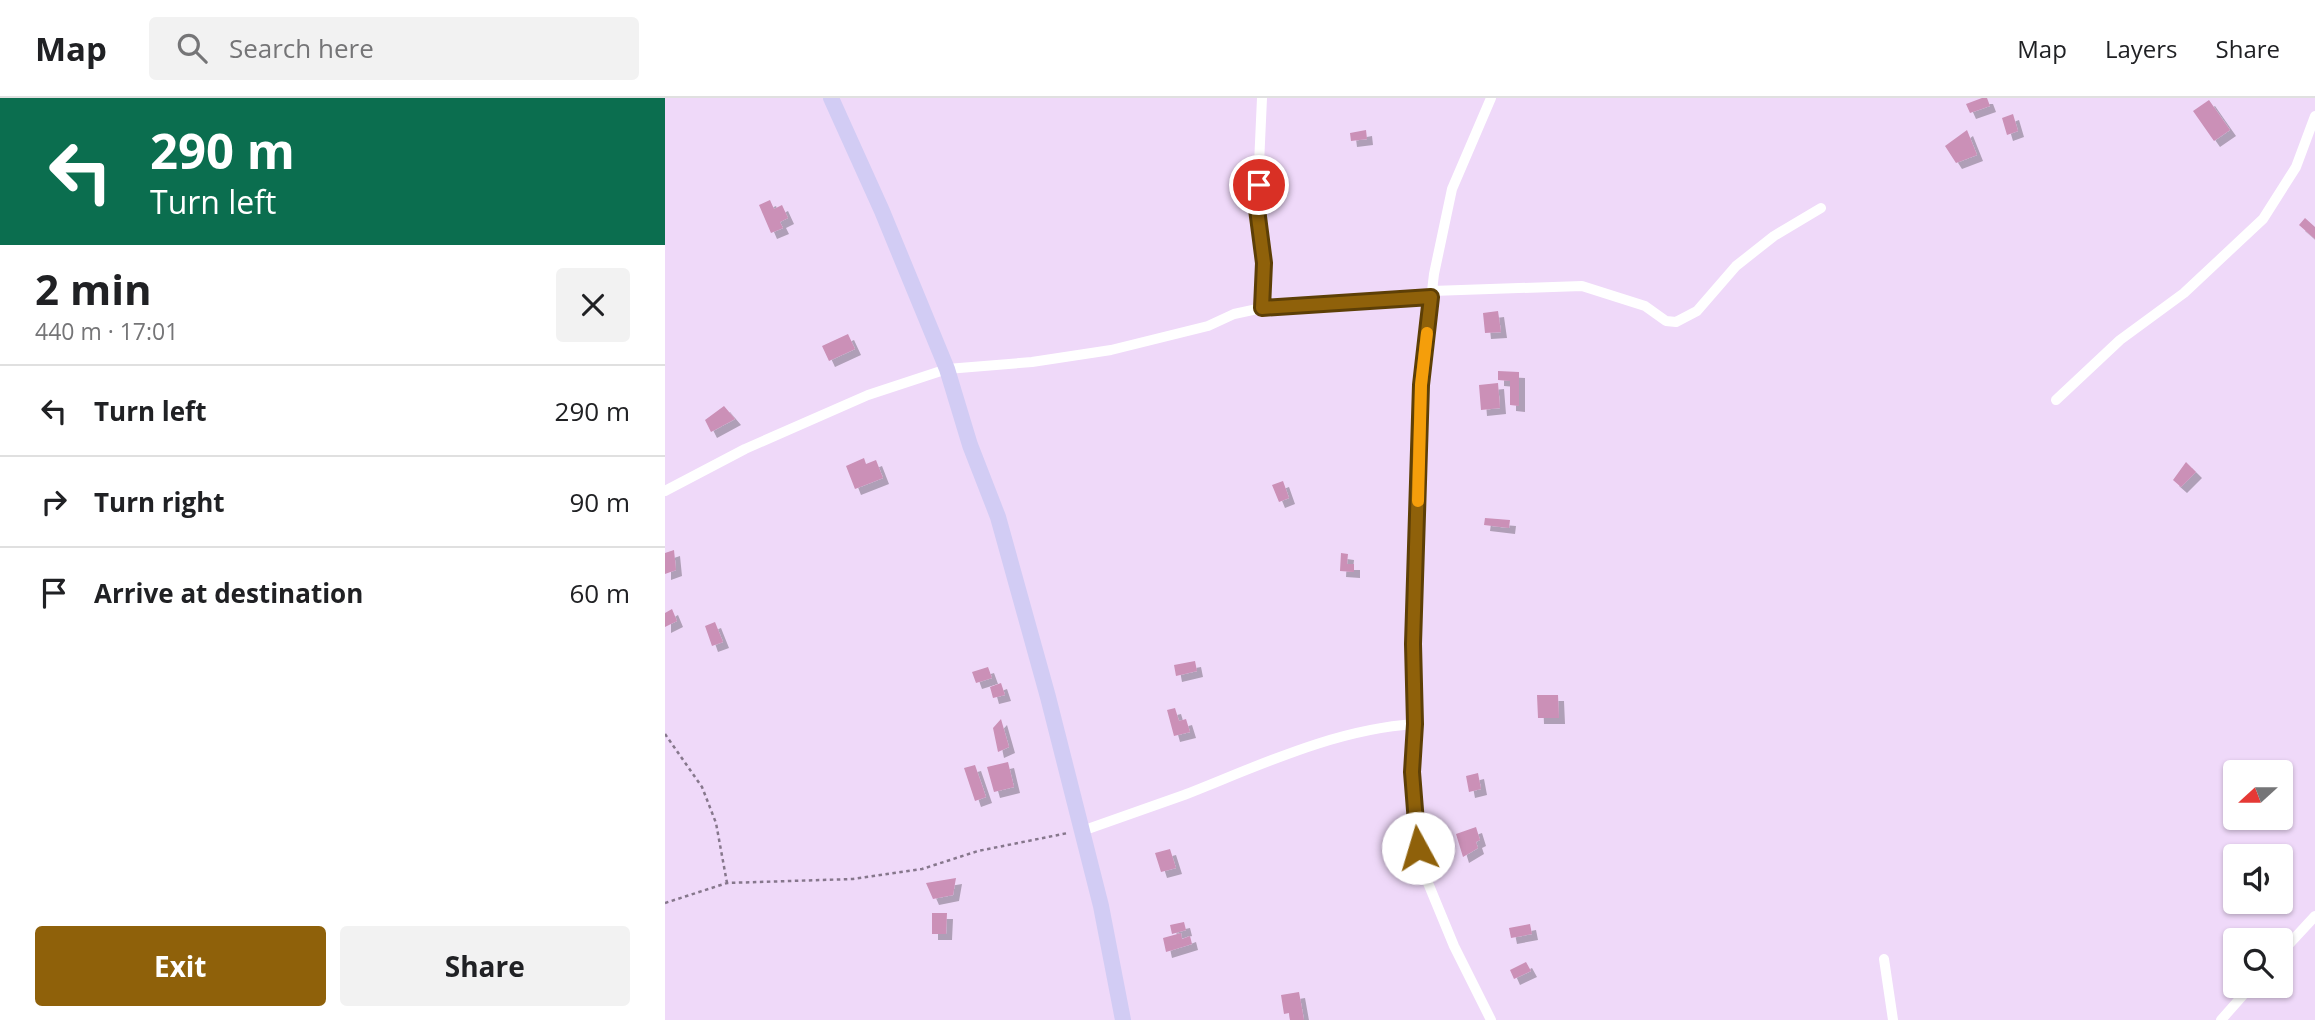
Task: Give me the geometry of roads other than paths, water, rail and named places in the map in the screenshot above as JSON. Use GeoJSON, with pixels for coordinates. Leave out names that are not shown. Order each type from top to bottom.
{"type":"FeatureCollection","features":[{"type":"Feature","properties":{"kind":"highway"},"geometry":{"type":"LineString","coordinates":[[831,98],[883,211],[947,369],[970,445],[998,517],[1101,906],[1122,1020]]}},
{"type":"Feature","properties":{"kind":"street"},"geometry":{"type":"LineString","coordinates":[[1262,98],[1257,209],[1264,263],[1262,308]]}},
{"type":"Feature","properties":{"kind":"street"},"geometry":{"type":"LineString","coordinates":[[1491,98],[1452,189],[1432,294],[1421,385],[1412,772],[1421,866],[1454,946],[1491,1020]]}},
{"type":"Feature","properties":{"kind":"street"},"geometry":{"type":"LineString","coordinates":[[2056,400],[2120,340],[2184,293],[2263,219],[2296,167],[2315,116]]}},
{"type":"Feature","properties":{"kind":"street"},"geometry":{"type":"LineString","coordinates":[[665,491],[745,449],[868,394],[947,369],[1032,362],[1111,350],[1194,330],[1234,314],[1262,308],[1432,294],[1582,286],[1645,306],[1666,321],[1676,322],[1697,311],[1735,266],[1774,236],[1821,208]]}},
{"type":"Feature","properties":{"kind":"street"},"geometry":{"type":"LineString","coordinates":[[1082,831],[1185,794],[1265,761],[1388,726],[1415,724]]}},
{"type":"Feature","properties":{"kind":"street"},"geometry":{"type":"LineString","coordinates":[[2293,940],[2315,916]]}},
{"type":"Feature","properties":{"kind":"street"},"geometry":{"type":"LineString","coordinates":[[1884,959],[1893,1020]]}},
{"type":"Feature","properties":{"kind":"street"},"geometry":{"type":"LineString","coordinates":[[2221,1020],[2240,998]]}}]}
